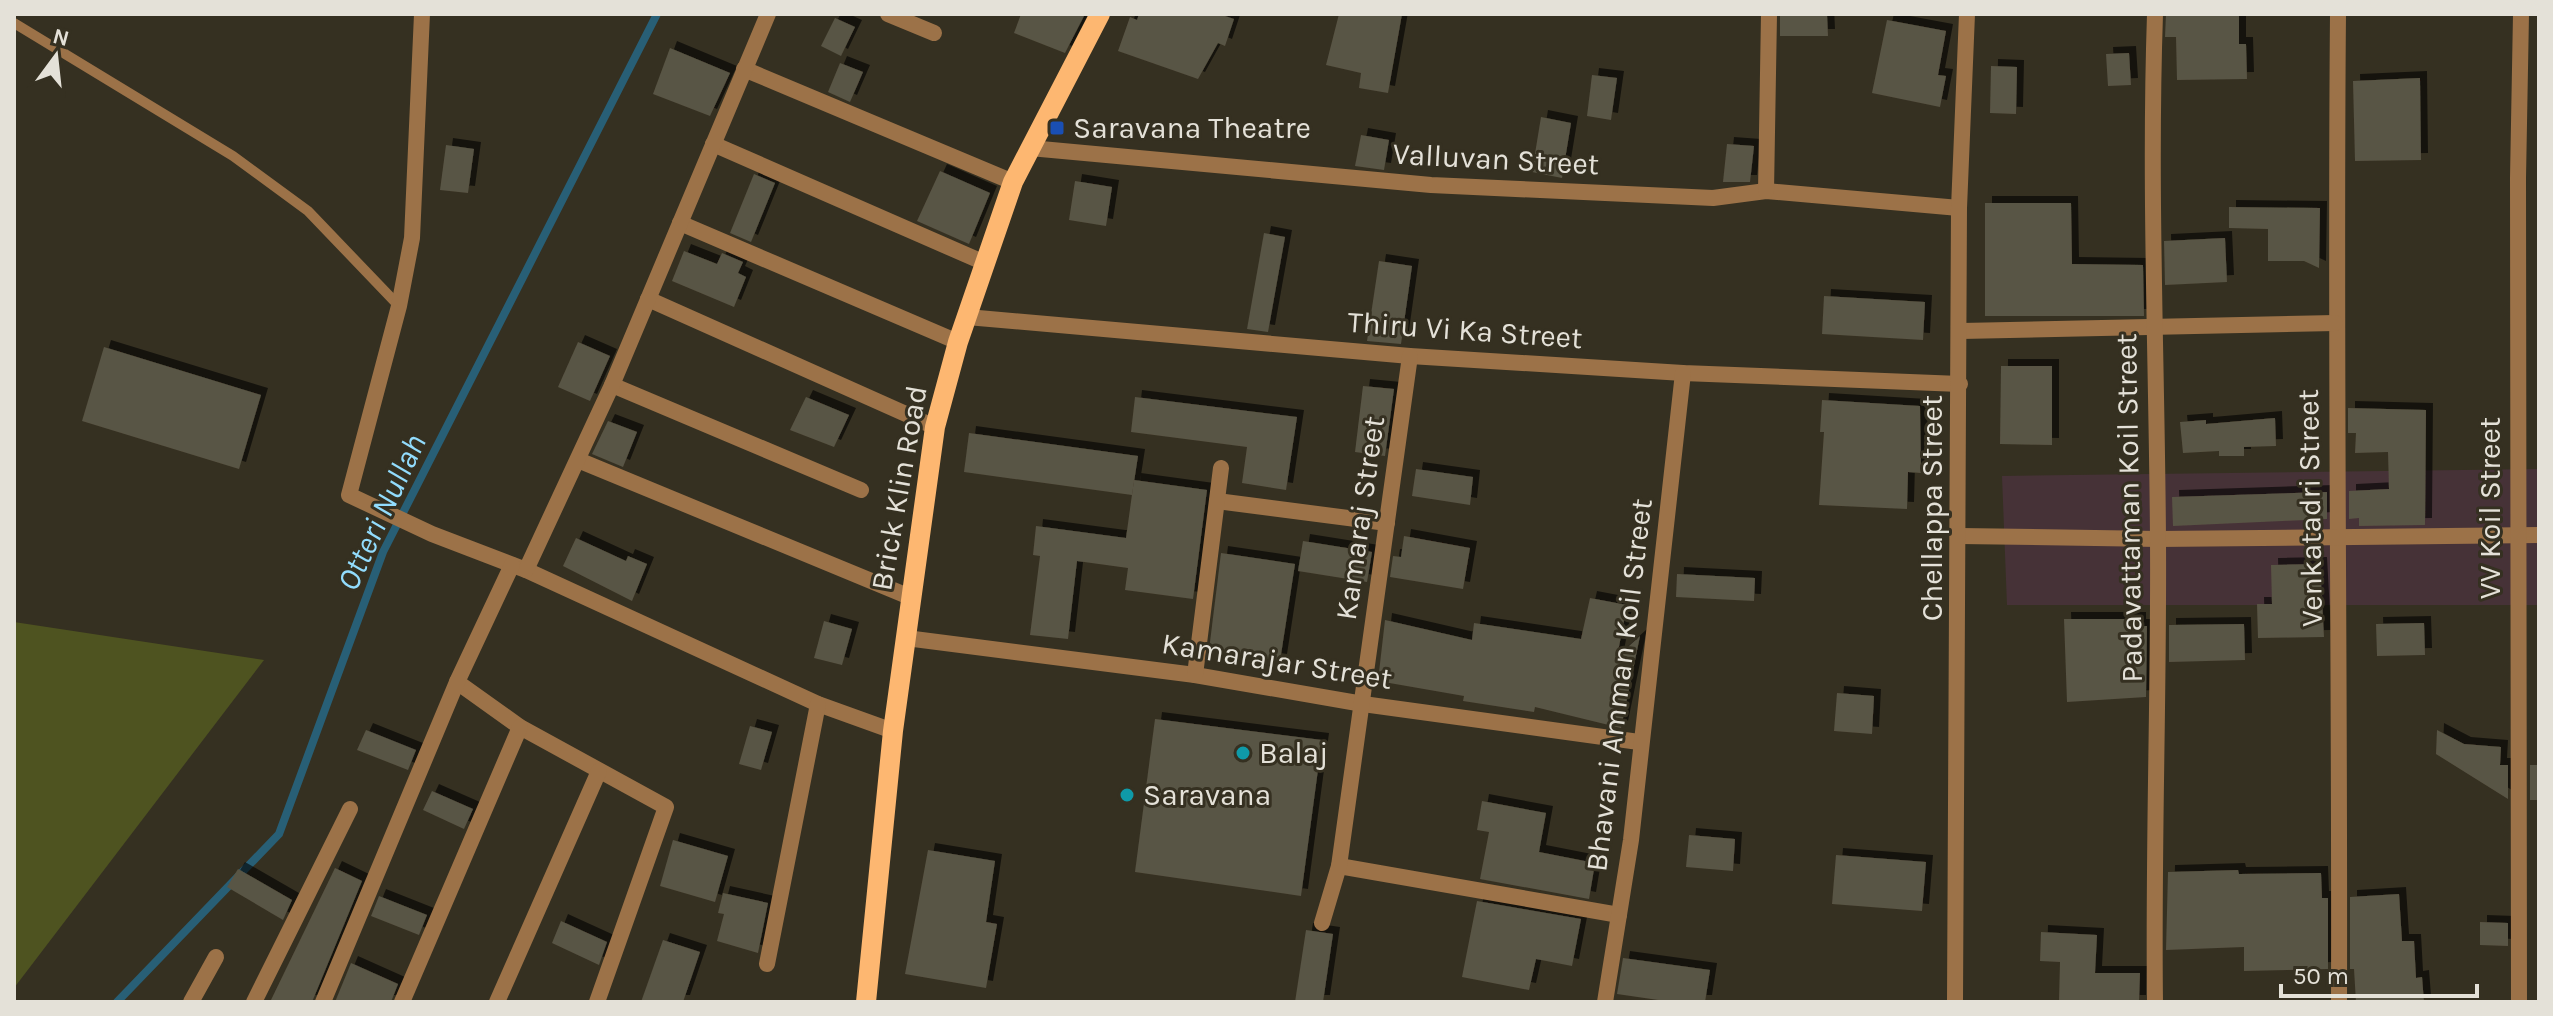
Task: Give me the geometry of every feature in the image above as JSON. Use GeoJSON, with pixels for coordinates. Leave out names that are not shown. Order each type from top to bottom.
{"type":"FeatureCollection","features":[{"type":"Feature","properties":{"kind":"main road","name":"Brick Klin Road"},"geometry":{"type":"LineString","coordinates":[[866,1002],[893,731],[935,427],[958,342],[1013,182],[1100,14]]}},
{"type":"Feature","properties":{"kind":"street"},"geometry":{"type":"LineString","coordinates":[[422,14],[412,238],[399,306],[349,495],[432,534],[519,567],[818,704],[893,731]]}},
{"type":"Feature","properties":{"kind":"street"},"geometry":{"type":"LineString","coordinates":[[323,1002],[457,682],[578,460],[612,385],[768,14]]}},
{"type":"Feature","properties":{"kind":"street"},"geometry":{"type":"LineString","coordinates":[[888,14],[934,33]]}},
{"type":"Feature","properties":{"kind":"street"},"geometry":{"type":"LineString","coordinates":[[1766,191],[1769,14]]}},
{"type":"Feature","properties":{"kind":"street","name":"Chellappa Street"},"geometry":{"type":"LineString","coordinates":[[1955,1002],[1960,536],[1959,208],[1967,14]]}},
{"type":"Feature","properties":{"kind":"street","name":"Padavattaman Koil Street"},"geometry":{"type":"LineString","coordinates":[[2155,14],[2151,122],[2158,539],[2155,1002]]}},
{"type":"Feature","properties":{"kind":"street","name":"Venkatadri Street"},"geometry":{"type":"LineString","coordinates":[[2338,14],[2335,323],[2341,536],[2339,1002]]}},
{"type":"Feature","properties":{"kind":"street","name":"VV Koil Street"},"geometry":{"type":"LineString","coordinates":[[2519,1002],[2521,14]]}},
{"type":"Feature","properties":{"kind":"street"},"geometry":{"type":"LineString","coordinates":[[744,69],[1013,182]]}},
{"type":"Feature","properties":{"kind":"street"},"geometry":{"type":"LineString","coordinates":[[713,144],[985,263]]}},
{"type":"Feature","properties":{"kind":"street","name":"Valluvan Street"},"geometry":{"type":"LineString","coordinates":[[1030,148],[1431,185],[1713,198],[1766,191],[1959,208]]}},
{"type":"Feature","properties":{"kind":"street"},"geometry":{"type":"LineString","coordinates":[[680,223],[958,342]]}},
{"type":"Feature","properties":{"kind":"street"},"geometry":{"type":"LineString","coordinates":[[648,299],[935,427]]}},
{"type":"Feature","properties":{"kind":"street","name":"Thiru Vi Ka Street"},"geometry":{"type":"LineString","coordinates":[[967,317],[1410,356],[1683,373],[1960,384]]}},
{"type":"Feature","properties":{"kind":"street"},"geometry":{"type":"LineString","coordinates":[[1961,331],[2335,323]]}},
{"type":"Feature","properties":{"kind":"street","name":"Kamaraj Street"},"geometry":{"type":"LineString","coordinates":[[1322,923],[1339,866],[1410,356]]}},
{"type":"Feature","properties":{"kind":"street","name":"Bhavani Amman Koil Street"},"geometry":{"type":"LineString","coordinates":[[1605,1002],[1631,840],[1639,742],[1683,373]]}},
{"type":"Feature","properties":{"kind":"street"},"geometry":{"type":"LineString","coordinates":[[612,385],[861,490]]}},
{"type":"Feature","properties":{"kind":"street"},"geometry":{"type":"LineString","coordinates":[[578,460],[910,597]]}},
{"type":"Feature","properties":{"kind":"street"},"geometry":{"type":"LineString","coordinates":[[1195,675],[1221,468]]}},
{"type":"Feature","properties":{"kind":"street"},"geometry":{"type":"LineString","coordinates":[[1217,501],[1387,523]]}},
{"type":"Feature","properties":{"kind":"street"},"geometry":{"type":"LineString","coordinates":[[1960,536],[2158,539],[2539,535]]}},
{"type":"Feature","properties":{"kind":"street","name":"Kamarajar Street"},"geometry":{"type":"LineString","coordinates":[[906,638],[1195,675],[1363,704],[1639,742]]}},
{"type":"Feature","properties":{"kind":"street"},"geometry":{"type":"LineString","coordinates":[[457,682],[520,727],[666,807],[597,1002]]}},
{"type":"Feature","properties":{"kind":"street"},"geometry":{"type":"LineString","coordinates":[[767,964],[818,704]]}},
{"type":"Feature","properties":{"kind":"street"},"geometry":{"type":"LineString","coordinates":[[402,1002],[520,727]]}},
{"type":"Feature","properties":{"kind":"street"},"geometry":{"type":"LineString","coordinates":[[497,1002],[599,771]]}},
{"type":"Feature","properties":{"kind":"street"},"geometry":{"type":"LineString","coordinates":[[254,1002],[350,809]]}},
{"type":"Feature","properties":{"kind":"street"},"geometry":{"type":"LineString","coordinates":[[1339,866],[1619,915]]}},
{"type":"Feature","properties":{"kind":"street"},"geometry":{"type":"LineString","coordinates":[[191,1002],[216,957]]}},
{"type":"Feature","properties":{"kind":"lane"},"geometry":{"type":"LineString","coordinates":[[14,23],[233,156],[296,201],[399,306]]}},
{"type":"Feature","properties":{"kind":"shaded area"},"geometry":{"type":"Polygon","coordinates":[[[2539,469],[2539,605],[2007,605],[2002,476],[2539,469]]]}},
{"type":"Feature","properties":{"kind":"green space"},"geometry":{"type":"Polygon","coordinates":[[[14,622],[264,660],[14,988],[14,622]]]}},
{"type":"Feature","properties":{"kind":"building"},"geometry":{"type":"Polygon","coordinates":[[[1021,14],[1085,14],[1065,53],[1014,33],[1021,14]]]}},
{"type":"Feature","properties":{"kind":"building"},"geometry":{"type":"Polygon","coordinates":[[[1139,14],[1219,14],[1234,19],[1225,46],[1218,43],[1198,79],[1118,51],[1130,17],[1137,20],[1139,14]]]}},
{"type":"Feature","properties":{"kind":"building"},"geometry":{"type":"Polygon","coordinates":[[[1339,14],[1402,14],[1388,93],[1359,88],[1361,73],[1326,65],[1339,14]]]}},
{"type":"Feature","properties":{"kind":"building"},"geometry":{"type":"Polygon","coordinates":[[[1780,14],[1827,14],[1828,36],[1780,36],[1780,14]]]}},
{"type":"Feature","properties":{"kind":"building"},"geometry":{"type":"Polygon","coordinates":[[[2166,14],[2239,14],[2239,44],[2246,44],[2247,79],[2177,80],[2176,37],[2165,37],[2166,14]]]}},
{"type":"Feature","properties":{"kind":"building"},"geometry":{"type":"Polygon","coordinates":[[[835,18],[855,27],[841,56],[821,46],[835,18]]]}},
{"type":"Feature","properties":{"kind":"building"},"geometry":{"type":"Polygon","coordinates":[[[1887,20],[1946,31],[1938,75],[1946,76],[1940,107],[1872,93],[1887,20]]]}},
{"type":"Feature","properties":{"kind":"building"},"geometry":{"type":"Polygon","coordinates":[[[670,48],[730,73],[710,116],[653,94],[670,48]]]}},
{"type":"Feature","properties":{"kind":"building"},"geometry":{"type":"Polygon","coordinates":[[[2129,53],[2131,85],[2108,86],[2106,54],[2129,53]]]}},
{"type":"Feature","properties":{"kind":"building"},"geometry":{"type":"Polygon","coordinates":[[[840,63],[863,72],[850,102],[828,92],[840,63]]]}},
{"type":"Feature","properties":{"kind":"building"},"geometry":{"type":"Polygon","coordinates":[[[1991,66],[2017,67],[2016,114],[1990,113],[1991,66]]]}},
{"type":"Feature","properties":{"kind":"building"},"geometry":{"type":"Polygon","coordinates":[[[1592,75],[1617,78],[1611,120],[1587,116],[1592,75]]]}},
{"type":"Feature","properties":{"kind":"building"},"geometry":{"type":"Polygon","coordinates":[[[2420,78],[2421,160],[2355,161],[2353,81],[2420,78]]]}},
{"type":"Feature","properties":{"kind":"building"},"geometry":{"type":"Polygon","coordinates":[[[1541,117],[1571,123],[1562,178],[1532,172],[1541,117]]]}},
{"type":"Feature","properties":{"kind":"building"},"geometry":{"type":"Polygon","coordinates":[[[1361,135],[1389,140],[1384,170],[1355,166],[1361,135]]]}},
{"type":"Feature","properties":{"kind":"building"},"geometry":{"type":"Polygon","coordinates":[[[1727,144],[1754,146],[1750,182],[1723,182],[1727,144]]]}},
{"type":"Feature","properties":{"kind":"building"},"geometry":{"type":"Polygon","coordinates":[[[446,145],[474,149],[468,193],[440,190],[446,145]]]}},
{"type":"Feature","properties":{"kind":"building"},"geometry":{"type":"Polygon","coordinates":[[[940,171],[990,193],[969,244],[917,221],[940,171]]]}},
{"type":"Feature","properties":{"kind":"building"},"geometry":{"type":"Polygon","coordinates":[[[754,174],[775,183],[751,242],[730,233],[754,174]]]}},
{"type":"Feature","properties":{"kind":"building"},"geometry":{"type":"Polygon","coordinates":[[[1075,181],[1112,187],[1106,226],[1069,220],[1075,181]]]}},
{"type":"Feature","properties":{"kind":"building"},"geometry":{"type":"Polygon","coordinates":[[[1985,203],[2071,203],[2072,264],[2143,265],[2144,316],[1985,316],[1985,203]]]}},
{"type":"Feature","properties":{"kind":"building"},"geometry":{"type":"Polygon","coordinates":[[[2229,207],[2320,208],[2319,268],[2304,261],[2268,261],[2268,229],[2229,228],[2229,207]]]}},
{"type":"Feature","properties":{"kind":"building"},"geometry":{"type":"Polygon","coordinates":[[[1264,233],[1285,237],[1268,332],[1247,329],[1264,233]]]}},
{"type":"Feature","properties":{"kind":"building"},"geometry":{"type":"Polygon","coordinates":[[[2225,238],[2227,282],[2165,285],[2164,241],[2225,238]]]}},
{"type":"Feature","properties":{"kind":"building"},"geometry":{"type":"Polygon","coordinates":[[[684,251],[717,264],[722,253],[743,262],[738,273],[746,277],[734,307],[672,281],[684,251]]]}},
{"type":"Feature","properties":{"kind":"building"},"geometry":{"type":"Polygon","coordinates":[[[1379,261],[1412,266],[1401,344],[1367,341],[1379,261]]]}},
{"type":"Feature","properties":{"kind":"building"},"geometry":{"type":"Polygon","coordinates":[[[1824,296],[1925,302],[1923,340],[1822,334],[1824,296]]]}},
{"type":"Feature","properties":{"kind":"building"},"geometry":{"type":"Polygon","coordinates":[[[578,342],[610,356],[590,401],[558,387],[578,342]]]}},
{"type":"Feature","properties":{"kind":"building"},"geometry":{"type":"Polygon","coordinates":[[[104,347],[261,395],[239,469],[82,421],[104,347]]]}},
{"type":"Feature","properties":{"kind":"building"},"geometry":{"type":"Polygon","coordinates":[[[2001,366],[2052,366],[2052,445],[2000,444],[2001,366]]]}},
{"type":"Feature","properties":{"kind":"building"},"geometry":{"type":"Polygon","coordinates":[[[1363,386],[1394,389],[1385,456],[1355,452],[1363,386]]]}},
{"type":"Feature","properties":{"kind":"building"},"geometry":{"type":"Polygon","coordinates":[[[806,397],[849,415],[834,447],[790,430],[806,397]]]}},
{"type":"Feature","properties":{"kind":"building"},"geometry":{"type":"Polygon","coordinates":[[[1135,397],[1297,417],[1286,490],[1242,483],[1247,447],[1131,432],[1135,397]]]}},
{"type":"Feature","properties":{"kind":"building"},"geometry":{"type":"Polygon","coordinates":[[[1822,400],[1920,406],[1921,473],[1908,472],[1907,509],[1819,505],[1824,432],[1820,432],[1822,400]]]}},
{"type":"Feature","properties":{"kind":"building"},"geometry":{"type":"Polygon","coordinates":[[[2348,408],[2426,410],[2425,525],[2359,526],[2359,518],[2349,519],[2349,491],[2389,489],[2388,452],[2355,453],[2356,433],[2348,433],[2348,408]]]}},
{"type":"Feature","properties":{"kind":"building"},"geometry":{"type":"Polygon","coordinates":[[[2275,418],[2276,446],[2244,447],[2244,456],[2219,456],[2219,451],[2183,453],[2180,422],[2206,420],[2206,424],[2275,418]]]}},
{"type":"Feature","properties":{"kind":"building"},"geometry":{"type":"Polygon","coordinates":[[[608,421],[637,432],[623,467],[592,454],[608,421]]]}},
{"type":"Feature","properties":{"kind":"building"},"geometry":{"type":"Polygon","coordinates":[[[969,433],[1138,456],[1132,495],[964,472],[969,433]]]}},
{"type":"Feature","properties":{"kind":"building"},"geometry":{"type":"Polygon","coordinates":[[[1416,469],[1473,477],[1470,505],[1412,496],[1416,469]]]}},
{"type":"Feature","properties":{"kind":"building"},"geometry":{"type":"Polygon","coordinates":[[[1134,480],[1207,490],[1193,599],[1125,590],[1128,568],[1077,561],[1068,639],[1030,635],[1040,556],[1033,555],[1036,526],[1126,538],[1134,480]]]}},
{"type":"Feature","properties":{"kind":"building"},"geometry":{"type":"Polygon","coordinates":[[[2327,492],[2327,519],[2173,526],[2172,497],[2327,492]]]}},
{"type":"Feature","properties":{"kind":"building"},"geometry":{"type":"Polygon","coordinates":[[[1404,536],[1470,548],[1463,589],[1390,577],[1393,556],[1401,557],[1404,536]]]}},
{"type":"Feature","properties":{"kind":"building"},"geometry":{"type":"Polygon","coordinates":[[[576,538],[626,561],[628,556],[647,564],[632,601],[563,566],[576,538]]]}},
{"type":"Feature","properties":{"kind":"building"},"geometry":{"type":"Polygon","coordinates":[[[1303,541],[1372,552],[1367,582],[1298,571],[1303,541]]]}},
{"type":"Feature","properties":{"kind":"building"},"geometry":{"type":"Polygon","coordinates":[[[1221,553],[1295,564],[1280,661],[1209,650],[1221,553]]]}},
{"type":"Feature","properties":{"kind":"building"},"geometry":{"type":"Polygon","coordinates":[[[2320,564],[2324,637],[2258,638],[2257,604],[2272,604],[2271,565],[2320,564]]]}},
{"type":"Feature","properties":{"kind":"building"},"geometry":{"type":"Polygon","coordinates":[[[1677,574],[1755,578],[1754,601],[1676,597],[1677,574]]]}},
{"type":"Feature","properties":{"kind":"building"},"geometry":{"type":"Polygon","coordinates":[[[1590,598],[1627,605],[1617,657],[1640,636],[1621,728],[1535,707],[1534,712],[1463,701],[1464,696],[1378,681],[1385,620],[1472,640],[1474,623],[1581,639],[1590,598]]]}},
{"type":"Feature","properties":{"kind":"building"},"geometry":{"type":"Polygon","coordinates":[[[2064,619],[2139,619],[2139,626],[2147,626],[2146,697],[2067,702],[2064,619]]]}},
{"type":"Feature","properties":{"kind":"building"},"geometry":{"type":"Polygon","coordinates":[[[824,621],[852,629],[842,665],[814,658],[824,621]]]}},
{"type":"Feature","properties":{"kind":"building"},"geometry":{"type":"Polygon","coordinates":[[[2424,623],[2425,655],[2377,656],[2376,624],[2424,623]]]}},
{"type":"Feature","properties":{"kind":"building"},"geometry":{"type":"Polygon","coordinates":[[[2244,624],[2245,660],[2169,662],[2169,625],[2244,624]]]}},
{"type":"Feature","properties":{"kind":"building"},"geometry":{"type":"Polygon","coordinates":[[[1837,693],[1874,696],[1872,734],[1834,731],[1837,693]]]}},
{"type":"Feature","properties":{"kind":"building"},"geometry":{"type":"Polygon","coordinates":[[[1155,719],[1322,740],[1301,896],[1135,872],[1155,719]]]}},
{"type":"Feature","properties":{"kind":"building"},"geometry":{"type":"Polygon","coordinates":[[[750,726],[772,732],[761,770],[739,764],[750,726]]]}},
{"type":"Feature","properties":{"kind":"building"},"geometry":{"type":"Polygon","coordinates":[[[366,730],[416,750],[408,770],[357,750],[366,730]]]}},
{"type":"Feature","properties":{"kind":"building"},"geometry":{"type":"Polygon","coordinates":[[[2437,730],[2464,744],[2501,747],[2500,765],[2508,765],[2508,799],[2436,754],[2437,730]]]}},
{"type":"Feature","properties":{"kind":"building"},"geometry":{"type":"Polygon","coordinates":[[[2530,765],[2539,765],[2539,800],[2530,800],[2530,765]]]}},
{"type":"Feature","properties":{"kind":"building"},"geometry":{"type":"Polygon","coordinates":[[[432,791],[473,809],[464,829],[423,810],[432,791]]]}},
{"type":"Feature","properties":{"kind":"building"},"geometry":{"type":"Polygon","coordinates":[[[1482,801],[1546,813],[1539,852],[1595,863],[1589,899],[1480,879],[1489,832],[1477,830],[1482,801]]]}},
{"type":"Feature","properties":{"kind":"building"},"geometry":{"type":"Polygon","coordinates":[[[1689,835],[1735,839],[1733,871],[1686,867],[1689,835]]]}},
{"type":"Feature","properties":{"kind":"building"},"geometry":{"type":"Polygon","coordinates":[[[673,840],[728,856],[715,902],[660,886],[673,840]]]}},
{"type":"Feature","properties":{"kind":"building"},"geometry":{"type":"Polygon","coordinates":[[[928,850],[995,861],[986,922],[997,924],[986,988],[905,974],[928,850]]]}},
{"type":"Feature","properties":{"kind":"building"},"geometry":{"type":"Polygon","coordinates":[[[1836,855],[1926,862],[1922,911],[1832,904],[1836,855]]]}},
{"type":"Feature","properties":{"kind":"building"},"geometry":{"type":"Polygon","coordinates":[[[335,868],[362,881],[312,1002],[270,1002],[335,868]]]}},
{"type":"Feature","properties":{"kind":"building"},"geometry":{"type":"Polygon","coordinates":[[[238,869],[292,900],[283,920],[227,887],[238,869]]]}},
{"type":"Feature","properties":{"kind":"building"},"geometry":{"type":"Polygon","coordinates":[[[2238,870],[2239,874],[2321,873],[2322,898],[2328,898],[2328,969],[2244,971],[2244,947],[2166,950],[2168,872],[2238,870]]]}},
{"type":"Feature","properties":{"kind":"building"},"geometry":{"type":"Polygon","coordinates":[[[723,893],[768,903],[758,953],[717,941],[724,914],[718,913],[723,893]]]}},
{"type":"Feature","properties":{"kind":"building"},"geometry":{"type":"Polygon","coordinates":[[[2399,894],[2402,941],[2414,941],[2416,978],[2422,977],[2424,1002],[2356,1002],[2354,969],[2350,969],[2350,897],[2399,894]]]}},
{"type":"Feature","properties":{"kind":"building"},"geometry":{"type":"Polygon","coordinates":[[[379,896],[427,915],[419,935],[371,916],[379,896]]]}},
{"type":"Feature","properties":{"kind":"building"},"geometry":{"type":"Polygon","coordinates":[[[1477,901],[1581,919],[1572,966],[1536,959],[1529,990],[1462,977],[1477,901]]]}},
{"type":"Feature","properties":{"kind":"building"},"geometry":{"type":"Polygon","coordinates":[[[561,921],[607,942],[599,965],[552,943],[561,921]]]}},
{"type":"Feature","properties":{"kind":"building"},"geometry":{"type":"Polygon","coordinates":[[[2480,922],[2508,923],[2508,946],[2480,945],[2480,922]]]}},
{"type":"Feature","properties":{"kind":"building"},"geometry":{"type":"Polygon","coordinates":[[[1306,930],[1333,934],[1323,1002],[1295,1002],[1306,930]]]}},
{"type":"Feature","properties":{"kind":"building"},"geometry":{"type":"Polygon","coordinates":[[[2041,932],[2097,935],[2095,973],[2140,973],[2139,1002],[2059,1002],[2060,962],[2040,961],[2041,932]]]}},
{"type":"Feature","properties":{"kind":"building"},"geometry":{"type":"Polygon","coordinates":[[[663,940],[700,952],[683,1002],[641,1002],[663,940]]]}},
{"type":"Feature","properties":{"kind":"building"},"geometry":{"type":"Polygon","coordinates":[[[1623,958],[1710,970],[1705,1002],[1672,1002],[1617,994],[1623,958]]]}},
{"type":"Feature","properties":{"kind":"building"},"geometry":{"type":"Polygon","coordinates":[[[351,963],[398,984],[391,1002],[335,1002],[351,963]]]}},
{"type":"Feature","properties":{"kind":"waterway","name":"Otteri Nullah"},"geometry":{"type":"LineString","coordinates":[[117,1002],[279,834],[383,552],[657,14]]}},
{"type":"Feature","properties":{"kind":"place","name":"Saravana Theatre"},"geometry":{"type":"Point","coordinates":[1057,128]}},
{"type":"Feature","properties":{"kind":"place","name":"Balaj"},"geometry":{"type":"Point","coordinates":[1243,753]}},
{"type":"Feature","properties":{"kind":"place","name":"Saravana"},"geometry":{"type":"Point","coordinates":[1127,795]}}]}
